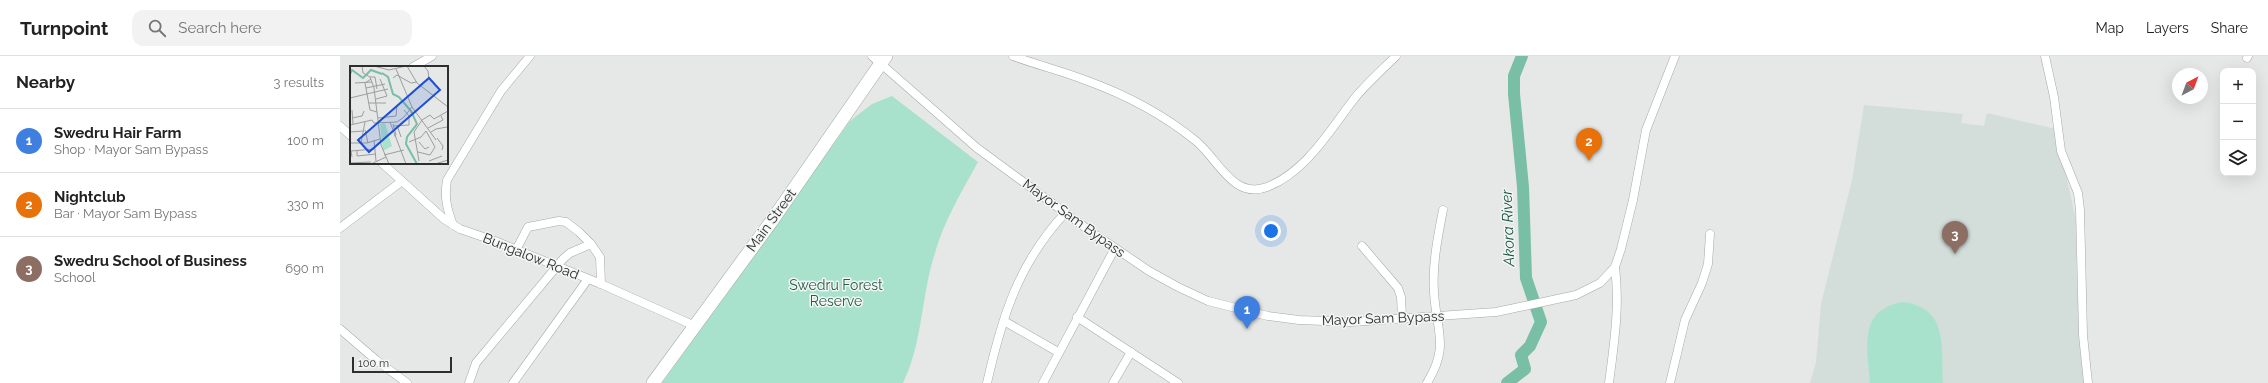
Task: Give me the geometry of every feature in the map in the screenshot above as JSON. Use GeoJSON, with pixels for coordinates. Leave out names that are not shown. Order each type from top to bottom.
{"type":"FeatureCollection","features":[{"type":"Feature","properties":{"kind":"main road","name":"Main Street"},"geometry":{"type":"LineString","coordinates":[[653,383],[821,152],[880,59]]}},
{"type":"Feature","properties":{"kind":"street"},"geometry":{"type":"LineString","coordinates":[[416,66],[432,56]]}},
{"type":"Feature","properties":{"kind":"street"},"geometry":{"type":"LineString","coordinates":[[453,225],[444,194],[446,180],[501,91],[530,56]]}},
{"type":"Feature","properties":{"kind":"street"},"geometry":{"type":"LineString","coordinates":[[1013,56],[1086,80],[1121,95],[1178,127],[1198,143],[1239,186],[1252,190],[1267,187],[1290,174],[1324,140],[1355,98],[1396,56]]}},
{"type":"Feature","properties":{"kind":"street"},"geometry":{"type":"LineString","coordinates":[[1609,383],[1618,290],[1614,267],[1633,200],[1646,130],[1675,56]]}},
{"type":"Feature","properties":{"kind":"street"},"geometry":{"type":"LineString","coordinates":[[2045,56],[2054,97],[2061,151],[2078,193],[2080,210],[2083,335],[2088,383]]}},
{"type":"Feature","properties":{"kind":"street","name":"Mayor Sam Bypass"},"geometry":{"type":"LineString","coordinates":[[880,59],[977,148],[1064,213],[1149,271],[1208,301],[1238,309],[1299,320],[1352,322],[1438,317],[1496,312],[1576,295],[1591,289],[1614,267]]}},
{"type":"Feature","properties":{"kind":"street"},"geometry":{"type":"LineString","coordinates":[[340,126],[350,135]]}},
{"type":"Feature","properties":{"kind":"street","name":"Bungalow Road"},"geometry":{"type":"LineString","coordinates":[[383,164],[444,219],[453,225],[601,284],[695,326]]}},
{"type":"Feature","properties":{"kind":"street"},"geometry":{"type":"LineString","coordinates":[[340,228],[402,181]]}},
{"type":"Feature","properties":{"kind":"street"},"geometry":{"type":"LineString","coordinates":[[1428,383],[1440,355],[1441,338],[1434,292],[1443,210]]}},
{"type":"Feature","properties":{"kind":"street"},"geometry":{"type":"LineString","coordinates":[[987,383],[1016,283],[1047,232],[1064,213]]}},
{"type":"Feature","properties":{"kind":"street"},"geometry":{"type":"LineString","coordinates":[[516,250],[528,227],[559,221],[566,222],[591,244],[600,258],[601,284]]}},
{"type":"Feature","properties":{"kind":"street"},"geometry":{"type":"LineString","coordinates":[[1670,383],[1685,320],[1702,283],[1708,264],[1710,234]]}},
{"type":"Feature","properties":{"kind":"street"},"geometry":{"type":"LineString","coordinates":[[469,383],[476,363],[556,267],[570,253],[591,244]]}},
{"type":"Feature","properties":{"kind":"street"},"geometry":{"type":"LineString","coordinates":[[1362,246],[1398,288],[1402,318]]}},
{"type":"Feature","properties":{"kind":"street"},"geometry":{"type":"LineString","coordinates":[[1043,383],[1058,352],[1115,248]]}},
{"type":"Feature","properties":{"kind":"street"},"geometry":{"type":"LineString","coordinates":[[513,383],[588,279]]}},
{"type":"Feature","properties":{"kind":"street"},"geometry":{"type":"LineString","coordinates":[[1077,317],[1178,383]]}},
{"type":"Feature","properties":{"kind":"street"},"geometry":{"type":"LineString","coordinates":[[1004,321],[1058,352]]}},
{"type":"Feature","properties":{"kind":"street"},"geometry":{"type":"LineString","coordinates":[[340,328],[376,360],[407,383]]}},
{"type":"Feature","properties":{"kind":"street"},"geometry":{"type":"LineString","coordinates":[[1114,383],[1131,352]]}},
{"type":"Feature","properties":{"kind":"shaded area"},"geometry":{"type":"Polygon","coordinates":[[[1864,105],[1963,114],[1961,123],[1984,126],[1987,113],[2056,129],[2076,221],[2077,287],[2086,383],[1810,383],[1816,362],[1821,304],[1852,180],[1864,105]]]}},
{"type":"Feature","properties":{"kind":"green space","name":"Swedru Forest Reserve"},"geometry":{"type":"Polygon","coordinates":[[[892,96],[978,162],[943,229],[930,269],[918,335],[910,367],[903,383],[662,383],[850,121],[872,104],[892,96]]]}},
{"type":"Feature","properties":{"kind":"green space"},"geometry":{"type":"Polygon","coordinates":[[[1902,302],[1917,305],[1928,312],[1935,320],[1942,343],[1943,383],[1870,383],[1867,344],[1868,333],[1872,322],[1878,314],[1888,307],[1902,302]]]}},
{"type":"Feature","properties":{"kind":"waterway","name":"Akora River"},"geometry":{"type":"LineString","coordinates":[[1507,383],[1525,369],[1521,355],[1530,346],[1541,322],[1526,278],[1523,187],[1514,94],[1514,76],[1522,56]]}},
{"type":"Feature","properties":{"kind":"place","name":"Nightclub"},"geometry":{"type":"Point","coordinates":[1589,161]}},
{"type":"Feature","properties":{"kind":"place","name":"Swedru School of Business"},"geometry":{"type":"Point","coordinates":[1955,254]}},
{"type":"Feature","properties":{"kind":"place","name":"Swedru Hair Farm"},"geometry":{"type":"Point","coordinates":[1247,329]}}]}
